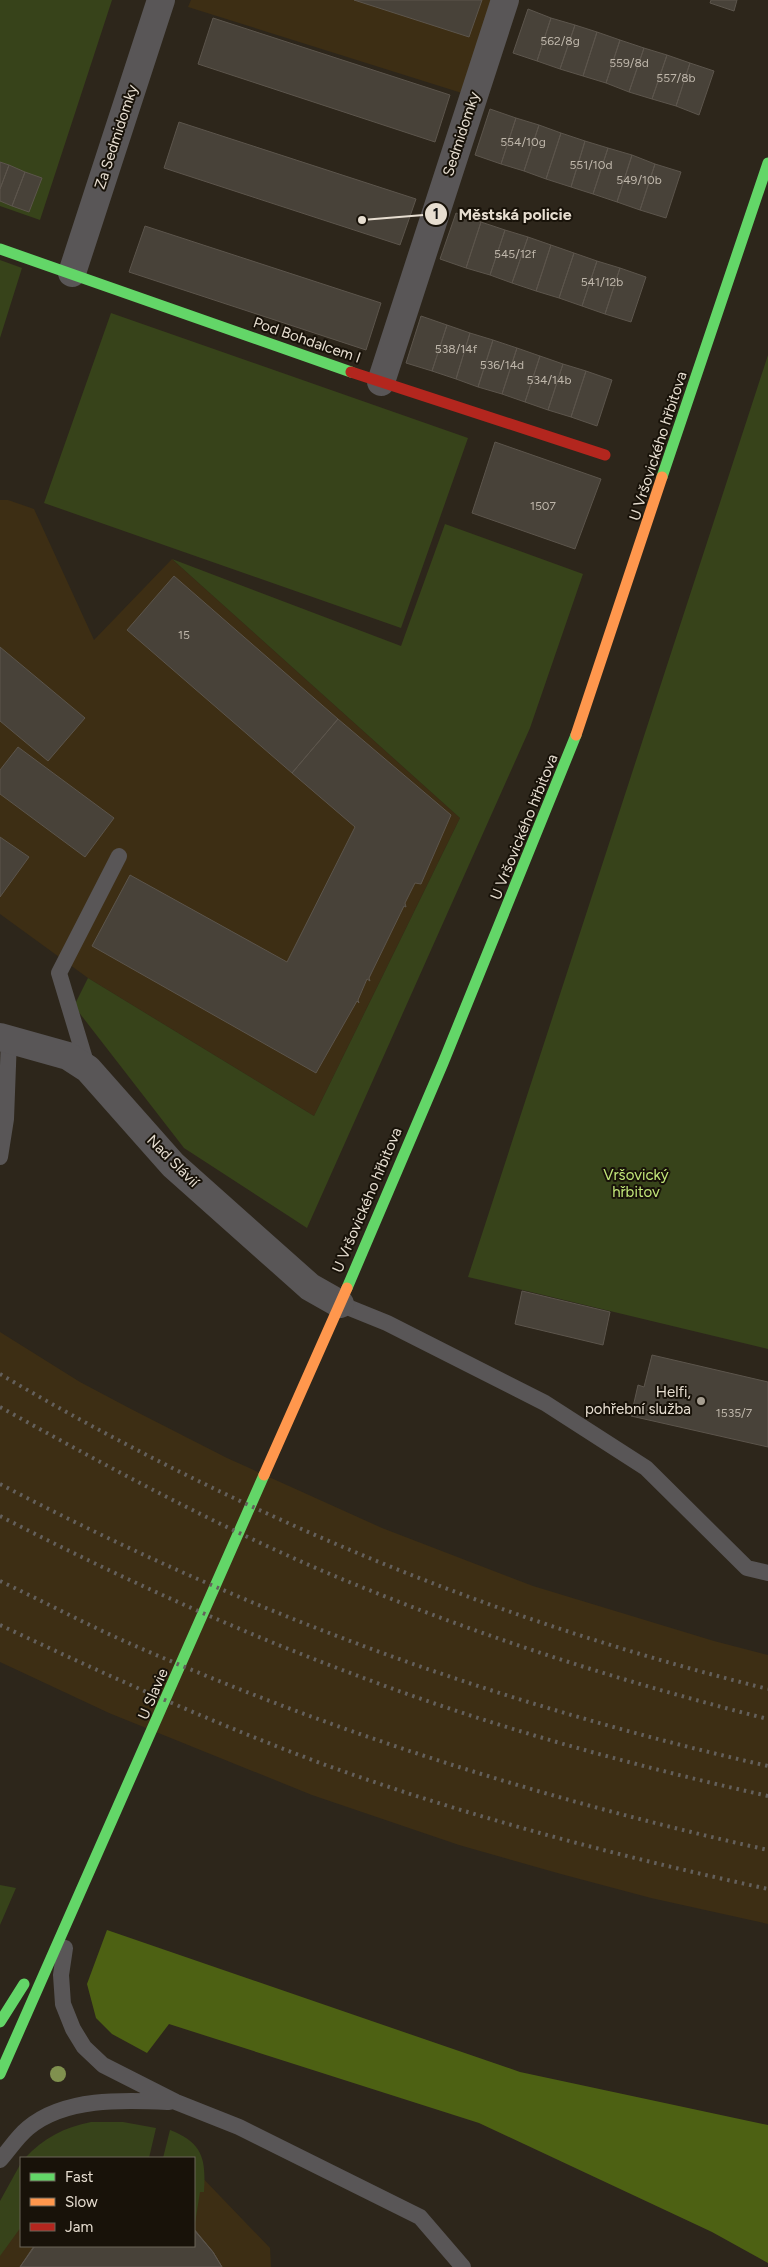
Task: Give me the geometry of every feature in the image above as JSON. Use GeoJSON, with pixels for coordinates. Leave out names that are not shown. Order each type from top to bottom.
{"type":"FeatureCollection","features":[{"type":"Feature","properties":{"kind":"main road","name":"U Vršovického hřbitova"},"geometry":{"type":"LineString","coordinates":[[260,1484],[340,1304],[567,762],[768,163]]}},
{"type":"Feature","properties":{"kind":"main road","name":"Pod Bohdalcem I"},"geometry":{"type":"LineString","coordinates":[[0,249],[381,382],[605,455]]}},
{"type":"Feature","properties":{"kind":"main road","name":"U Slavie"},"geometry":{"type":"LineString","coordinates":[[0,2074],[69,1914],[138,1765],[260,1484]]}},
{"type":"Feature","properties":{"kind":"main road","name":"U Slavie"},"geometry":{"type":"LineString","coordinates":[[0,2022],[69,1914]]}},
{"type":"Feature","properties":{"kind":"street","name":"Za Sedmidomky"},"geometry":{"type":"LineString","coordinates":[[72,274],[161,0]]}},
{"type":"Feature","properties":{"kind":"street","name":"Sedmidomky"},"geometry":{"type":"LineString","coordinates":[[381,382],[505,0]]}},
{"type":"Feature","properties":{"kind":"street","name":"Nad Slávií"},"geometry":{"type":"LineString","coordinates":[[4,1038],[68,1056],[88,1069],[173,1165],[310,1287],[340,1304]]}},
{"type":"Feature","properties":{"kind":"lane"},"geometry":{"type":"LineString","coordinates":[[88,1069],[59,973],[120,856]]}},
{"type":"Feature","properties":{"kind":"lane"},"geometry":{"type":"LineString","coordinates":[[0,1157],[6,1119],[4,1038]]}},
{"type":"Feature","properties":{"kind":"lane"},"geometry":{"type":"LineString","coordinates":[[340,1304],[387,1323],[545,1403],[646,1468],[747,1568],[768,1573]]}},
{"type":"Feature","properties":{"kind":"lane"},"geometry":{"type":"LineString","coordinates":[[69,1914],[61,1975],[63,2004],[73,2029],[84,2046],[103,2065],[176,2102],[239,2127],[420,2217],[463,2267]]}},
{"type":"Feature","properties":{"kind":"lane"},"geometry":{"type":"LineString","coordinates":[[0,2160],[28,2128],[51,2115],[73,2107],[99,2102],[176,2102]]}},
{"type":"Feature","properties":{"kind":"shaded area"},"geometry":{"type":"Polygon","coordinates":[[[191,0],[494,0],[465,94],[188,7],[191,0]]]}},
{"type":"Feature","properties":{"kind":"shaded area"},"geometry":{"type":"Polygon","coordinates":[[[0,500],[8,500],[34,509],[94,640],[172,559],[460,818],[314,1116],[88,978],[0,914],[0,500]]]}},
{"type":"Feature","properties":{"kind":"shaded area"},"geometry":{"type":"Polygon","coordinates":[[[0,1332],[80,1382],[131,1409],[227,1458],[382,1528],[533,1586],[714,1641],[768,1655],[768,1924],[651,1898],[561,1874],[459,1845],[312,1795],[109,1713],[0,1662],[0,1332]]]}},
{"type":"Feature","properties":{"kind":"shaded area"},"geometry":{"type":"Polygon","coordinates":[[[195,2170],[270,2248],[271,2267],[0,2267],[0,2235],[20,2198],[20,2247],[195,2247],[195,2170]]]}},
{"type":"Feature","properties":{"kind":"green space"},"geometry":{"type":"Polygon","coordinates":[[[0,0],[112,0],[40,220],[0,206],[0,0]]]}},
{"type":"Feature","properties":{"kind":"green space"},"geometry":{"type":"Polygon","coordinates":[[[0,260],[22,268],[0,338],[0,260]]]}},
{"type":"Feature","properties":{"kind":"green space"},"geometry":{"type":"Polygon","coordinates":[[[111,313],[468,438],[401,628],[44,503],[111,313]]]}},
{"type":"Feature","properties":{"kind":"green space","name":"Vršovický hřbitov"},"geometry":{"type":"Polygon","coordinates":[[[768,355],[768,1349],[468,1277],[768,355]]]}},
{"type":"Feature","properties":{"kind":"green space"},"geometry":{"type":"Polygon","coordinates":[[[445,524],[583,574],[530,728],[307,1228],[184,1148],[74,1006],[88,978],[314,1116],[460,818],[172,559],[401,646],[445,524]]]}},
{"type":"Feature","properties":{"kind":"green space"},"geometry":{"type":"Polygon","coordinates":[[[0,1885],[16,1888],[0,1925],[0,1885]]]}},
{"type":"Feature","properties":{"kind":"green space"},"geometry":{"type":"Polygon","coordinates":[[[107,1930],[520,2072],[768,2125],[768,2263],[712,2232],[479,2123],[169,2024],[147,2053],[112,2034],[96,2018],[87,1984],[107,1930]]]}},
{"type":"Feature","properties":{"kind":"green space"},"geometry":{"type":"Polygon","coordinates":[[[91,2122],[123,2122],[156,2128],[149,2157],[26,2157],[47,2139],[72,2127],[91,2122]]]}},
{"type":"Feature","properties":{"kind":"green space"},"geometry":{"type":"Polygon","coordinates":[[[170,2130],[190,2141],[200,2154],[204,2170],[204,2192],[200,2192],[195,2224],[195,2157],[163,2157],[170,2130]]]}},
{"type":"Feature","properties":{"kind":"green space"},"geometry":{"type":"Polygon","coordinates":[[[20,2165],[20,2228],[0,2256],[0,2201],[20,2165]]]}},
{"type":"Feature","properties":{"kind":"building"},"geometry":{"type":"Polygon","coordinates":[[[354,0],[482,0],[469,37],[354,0]]]}},
{"type":"Feature","properties":{"kind":"building"},"geometry":{"type":"Polygon","coordinates":[[[711,0],[737,0],[734,11],[710,3],[711,0]]]}},
{"type":"Feature","properties":{"kind":"building"},"geometry":{"type":"Polygon","coordinates":[[[528,9],[551,18],[537,61],[513,53],[528,9]]]}},
{"type":"Feature","properties":{"kind":"building"},"geometry":{"type":"Polygon","coordinates":[[[213,18],[450,95],[435,142],[198,64],[213,18]]]}},
{"type":"Feature","properties":{"kind":"building"},"geometry":{"type":"Polygon","coordinates":[[[551,18],[575,25],[560,69],[537,61],[551,18]]]}},
{"type":"Feature","properties":{"kind":"building"},"geometry":{"type":"Polygon","coordinates":[[[575,25],[597,32],[583,76],[560,69],[575,25]]]}},
{"type":"Feature","properties":{"kind":"building"},"geometry":{"type":"Polygon","coordinates":[[[597,32],[620,40],[606,83],[583,76],[597,32]]]}},
{"type":"Feature","properties":{"kind":"building"},"geometry":{"type":"Polygon","coordinates":[[[620,40],[644,48],[629,92],[606,83],[620,40]]]}},
{"type":"Feature","properties":{"kind":"building"},"geometry":{"type":"Polygon","coordinates":[[[644,48],[667,55],[652,99],[629,92],[644,48]]]}},
{"type":"Feature","properties":{"kind":"building"},"geometry":{"type":"Polygon","coordinates":[[[667,55],[690,63],[676,106],[652,99],[667,55]]]}},
{"type":"Feature","properties":{"kind":"building"},"geometry":{"type":"Polygon","coordinates":[[[690,63],[714,71],[699,115],[676,106],[690,63]]]}},
{"type":"Feature","properties":{"kind":"building"},"geometry":{"type":"Polygon","coordinates":[[[490,109],[516,118],[501,164],[475,155],[490,109]]]}},
{"type":"Feature","properties":{"kind":"building"},"geometry":{"type":"Polygon","coordinates":[[[516,118],[539,125],[524,171],[501,164],[516,118]]]}},
{"type":"Feature","properties":{"kind":"building"},"geometry":{"type":"Polygon","coordinates":[[[179,122],[416,199],[400,245],[164,168],[179,122]]]}},
{"type":"Feature","properties":{"kind":"building"},"geometry":{"type":"Polygon","coordinates":[[[539,125],[561,133],[546,179],[524,171],[539,125]]]}},
{"type":"Feature","properties":{"kind":"building"},"geometry":{"type":"Polygon","coordinates":[[[561,133],[585,141],[571,187],[546,179],[561,133]]]}},
{"type":"Feature","properties":{"kind":"building"},"geometry":{"type":"Polygon","coordinates":[[[585,141],[608,148],[593,194],[571,187],[585,141]]]}},
{"type":"Feature","properties":{"kind":"building"},"geometry":{"type":"Polygon","coordinates":[[[608,148],[632,155],[617,202],[593,194],[608,148]]]}},
{"type":"Feature","properties":{"kind":"building"},"geometry":{"type":"Polygon","coordinates":[[[632,155],[655,164],[640,210],[617,202],[632,155]]]}},
{"type":"Feature","properties":{"kind":"building"},"geometry":{"type":"Polygon","coordinates":[[[0,162],[9,165],[0,189],[0,162]]]}},
{"type":"Feature","properties":{"kind":"building"},"geometry":{"type":"Polygon","coordinates":[[[655,164],[681,172],[666,218],[640,210],[655,164]]]}},
{"type":"Feature","properties":{"kind":"building"},"geometry":{"type":"Polygon","coordinates":[[[9,165],[25,172],[12,206],[0,201],[0,189],[9,165]]]}},
{"type":"Feature","properties":{"kind":"building"},"geometry":{"type":"Polygon","coordinates":[[[25,172],[42,178],[29,212],[12,206],[25,172]]]}},
{"type":"Feature","properties":{"kind":"building"},"geometry":{"type":"Polygon","coordinates":[[[456,213],[481,222],[466,268],[440,259],[456,213]]]}},
{"type":"Feature","properties":{"kind":"building"},"geometry":{"type":"Polygon","coordinates":[[[481,222],[505,230],[490,275],[466,268],[481,222]]]}},
{"type":"Feature","properties":{"kind":"building"},"geometry":{"type":"Polygon","coordinates":[[[145,226],[381,303],[366,350],[129,272],[145,226]]]}},
{"type":"Feature","properties":{"kind":"building"},"geometry":{"type":"Polygon","coordinates":[[[505,230],[528,237],[512,283],[490,275],[505,230]]]}},
{"type":"Feature","properties":{"kind":"building"},"geometry":{"type":"Polygon","coordinates":[[[528,237],[551,245],[536,291],[512,283],[528,237]]]}},
{"type":"Feature","properties":{"kind":"building"},"geometry":{"type":"Polygon","coordinates":[[[551,245],[574,253],[559,298],[536,291],[551,245]]]}},
{"type":"Feature","properties":{"kind":"building"},"geometry":{"type":"Polygon","coordinates":[[[574,253],[597,261],[582,306],[559,298],[574,253]]]}},
{"type":"Feature","properties":{"kind":"building"},"geometry":{"type":"Polygon","coordinates":[[[597,261],[620,268],[605,314],[582,306],[597,261]]]}},
{"type":"Feature","properties":{"kind":"building"},"geometry":{"type":"Polygon","coordinates":[[[620,268],[646,277],[631,322],[605,314],[620,268]]]}},
{"type":"Feature","properties":{"kind":"building"},"geometry":{"type":"Polygon","coordinates":[[[421,316],[447,325],[432,371],[406,363],[421,316]]]}},
{"type":"Feature","properties":{"kind":"building"},"geometry":{"type":"Polygon","coordinates":[[[447,325],[470,333],[456,379],[432,371],[447,325]]]}},
{"type":"Feature","properties":{"kind":"building"},"geometry":{"type":"Polygon","coordinates":[[[470,333],[493,340],[478,387],[456,379],[470,333]]]}},
{"type":"Feature","properties":{"kind":"building"},"geometry":{"type":"Polygon","coordinates":[[[493,340],[517,348],[502,394],[478,387],[493,340]]]}},
{"type":"Feature","properties":{"kind":"building"},"geometry":{"type":"Polygon","coordinates":[[[517,348],[540,356],[525,402],[502,394],[517,348]]]}},
{"type":"Feature","properties":{"kind":"building"},"geometry":{"type":"Polygon","coordinates":[[[540,356],[563,364],[548,410],[525,402],[540,356]]]}},
{"type":"Feature","properties":{"kind":"building"},"geometry":{"type":"Polygon","coordinates":[[[563,364],[586,371],[571,417],[548,410],[563,364]]]}},
{"type":"Feature","properties":{"kind":"building"},"geometry":{"type":"Polygon","coordinates":[[[586,371],[612,380],[597,426],[571,417],[586,371]]]}},
{"type":"Feature","properties":{"kind":"building"},"geometry":{"type":"Polygon","coordinates":[[[495,442],[601,479],[575,549],[472,513],[495,442]]]}},
{"type":"Feature","properties":{"kind":"building"},"geometry":{"type":"Polygon","coordinates":[[[174,576],[338,719],[292,773],[127,630],[174,576]]]}},
{"type":"Feature","properties":{"kind":"building"},"geometry":{"type":"Polygon","coordinates":[[[0,647],[85,718],[48,761],[0,721],[0,647]]]}},
{"type":"Feature","properties":{"kind":"building"},"geometry":{"type":"Polygon","coordinates":[[[338,719],[451,815],[421,884],[415,883],[405,903],[406,907],[404,906],[369,978],[370,981],[367,979],[358,1000],[359,1003],[357,1001],[316,1073],[92,946],[130,875],[287,962],[355,827],[292,773],[338,719]]]}},
{"type":"Feature","properties":{"kind":"building"},"geometry":{"type":"Polygon","coordinates":[[[18,747],[114,818],[85,857],[0,794],[0,770],[18,747]]]}},
{"type":"Feature","properties":{"kind":"building"},"geometry":{"type":"Polygon","coordinates":[[[0,837],[29,857],[0,897],[0,837]]]}},
{"type":"Feature","properties":{"kind":"building"},"geometry":{"type":"Polygon","coordinates":[[[522,1291],[610,1312],[603,1345],[515,1324],[522,1291]]]}},
{"type":"Feature","properties":{"kind":"building","name":"Helfi, pohřební služba"},"geometry":{"type":"Polygon","coordinates":[[[652,1355],[768,1382],[768,1447],[631,1416],[638,1385],[644,1387],[652,1355]]]}},
{"type":"Feature","properties":{"kind":"building"},"geometry":{"type":"Polygon","coordinates":[[[195,2230],[213,2252],[222,2267],[20,2267],[33,2247],[195,2247],[195,2230]]]}},
{"type":"Feature","properties":{"kind":"building"},"geometry":{"type":"Polygon","coordinates":[[[195,2231],[213,2252],[222,2267],[20,2267],[34,2247],[195,2247],[195,2231]]]}},
{"type":"Feature","properties":{"kind":"railway"},"geometry":{"type":"LineString","coordinates":[[0,1374],[91,1425],[183,1473],[277,1518],[372,1559],[469,1597],[568,1631],[667,1662],[768,1689]]}},
{"type":"Feature","properties":{"kind":"railway"},"geometry":{"type":"LineString","coordinates":[[0,1407],[132,1479],[222,1525],[359,1586],[459,1625],[561,1660],[664,1691],[768,1719]]}},
{"type":"Feature","properties":{"kind":"railway"},"geometry":{"type":"LineString","coordinates":[[0,1484],[92,1530],[185,1573],[279,1613],[375,1650],[471,1684],[569,1714],[668,1742],[768,1766]]}},
{"type":"Feature","properties":{"kind":"railway"},"geometry":{"type":"LineString","coordinates":[[0,1516],[133,1582],[223,1622],[411,1695],[562,1744],[768,1796]]}},
{"type":"Feature","properties":{"kind":"railway"},"geometry":{"type":"LineString","coordinates":[[0,1581],[140,1648],[216,1680],[371,1738],[449,1764],[608,1811],[768,1850]]}},
{"type":"Feature","properties":{"kind":"railway"},"geometry":{"type":"LineString","coordinates":[[0,1625],[200,1715],[323,1764],[378,1783],[488,1818],[599,1849],[768,1889]]}},
{"type":"Feature","properties":{"kind":"traffic: fast"},"geometry":{"type":"LineString","coordinates":[[662,477],[768,163]]}},
{"type":"Feature","properties":{"kind":"traffic: fast"},"geometry":{"type":"LineString","coordinates":[[0,249],[351,372]]}},
{"type":"Feature","properties":{"kind":"traffic: fast"},"geometry":{"type":"LineString","coordinates":[[347,1288],[443,1063],[576,735]]}},
{"type":"Feature","properties":{"kind":"traffic: fast"},"geometry":{"type":"LineString","coordinates":[[0,2074],[264,1475]]}},
{"type":"Feature","properties":{"kind":"traffic: fast"},"geometry":{"type":"LineString","coordinates":[[0,2022],[24,1984]]}},
{"type":"Feature","properties":{"kind":"traffic: slow"},"geometry":{"type":"LineString","coordinates":[[576,735],[662,477]]}},
{"type":"Feature","properties":{"kind":"traffic: slow"},"geometry":{"type":"LineString","coordinates":[[264,1475],[347,1288]]}},
{"type":"Feature","properties":{"kind":"traffic: jam"},"geometry":{"type":"LineString","coordinates":[[351,372],[605,455]]}},
{"type":"Feature","properties":{"kind":"place","name":"Městská policie"},"geometry":{"type":"Point","coordinates":[362,220]}},
{"type":"Feature","properties":{"kind":"place","name":"Helfi, pohřební služba"},"geometry":{"type":"Point","coordinates":[701,1401]}}]}
